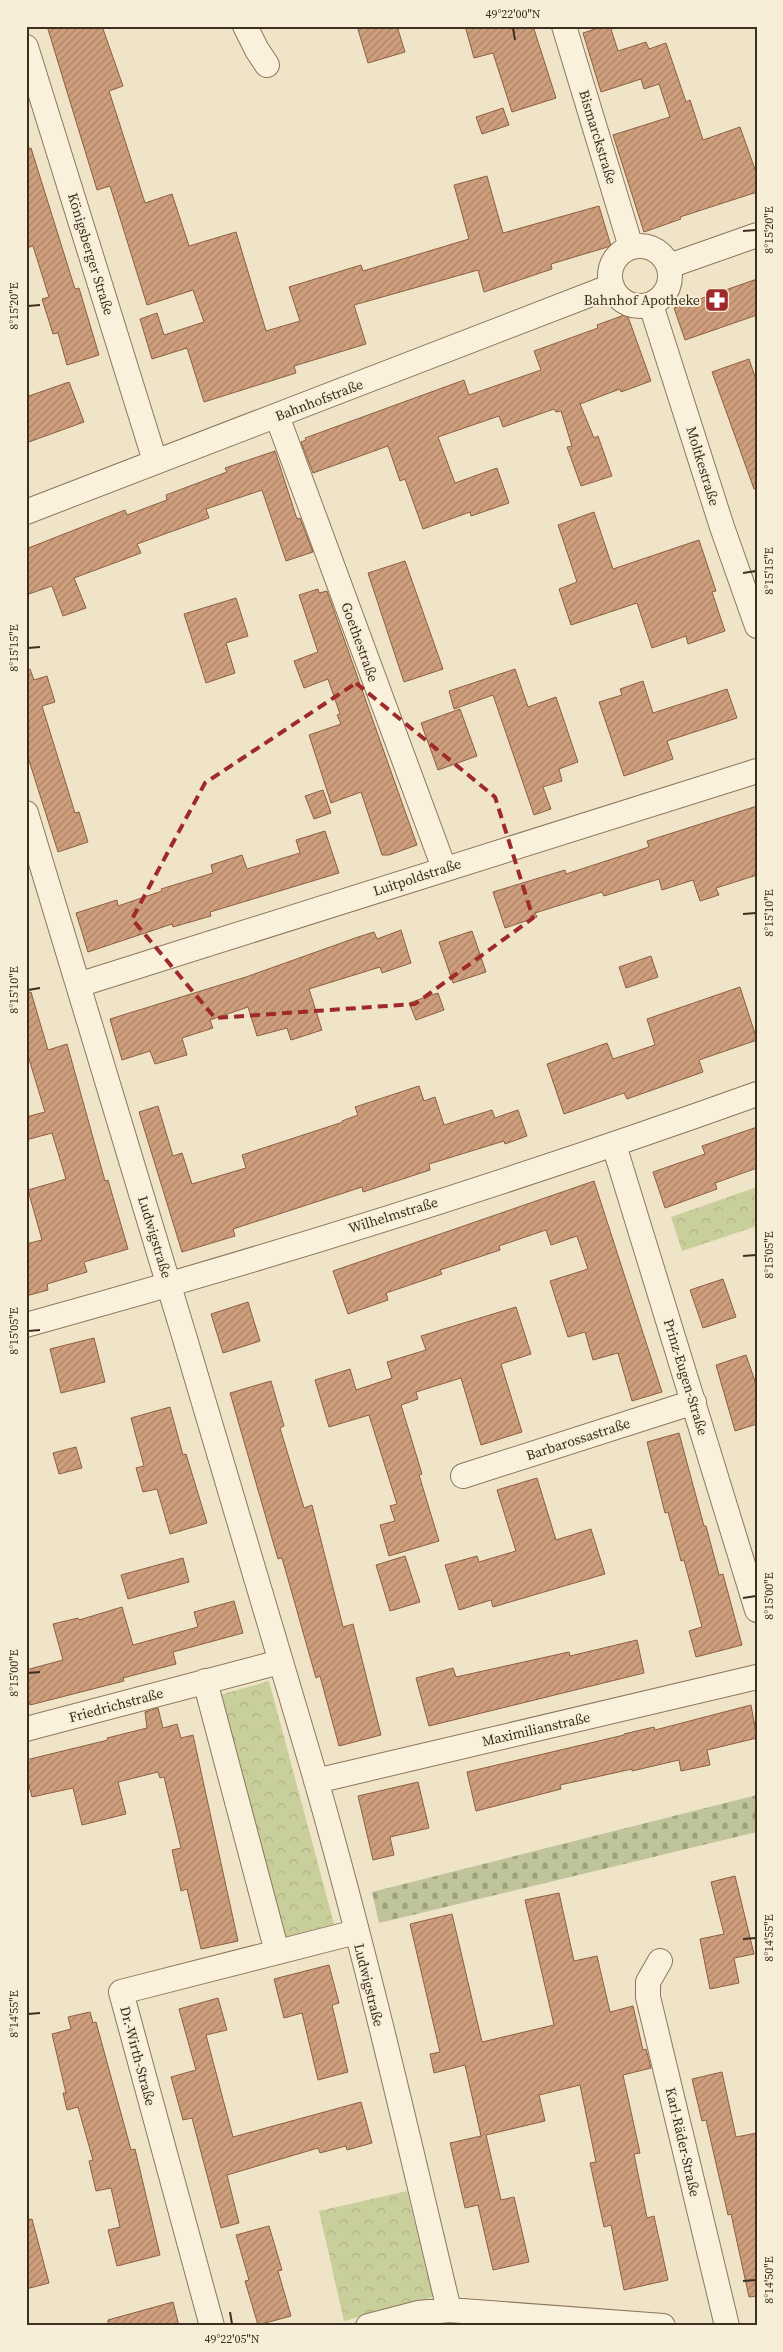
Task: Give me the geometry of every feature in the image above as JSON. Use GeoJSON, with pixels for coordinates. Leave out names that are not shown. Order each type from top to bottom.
{"type":"FeatureCollection","features":[{"type":"Feature","properties":{"kind":"street"},"geometry":{"type":"LineString","coordinates":[[246,26],[257,50],[267,65]]}},
{"type":"Feature","properties":{"kind":"street","name":"Bismarckstraße"},"geometry":{"type":"LineString","coordinates":[[564,26],[630,247]]}},
{"type":"Feature","properties":{"kind":"street","name":"Königsberger Straße"},"geometry":{"type":"LineString","coordinates":[[26,48],[155,461]]}},
{"type":"Feature","properties":{"kind":"street"},"geometry":{"type":"LineString","coordinates":[[669,266],[757,235]]}},
{"type":"Feature","properties":{"kind":"street"},"geometry":{"type":"LineString","coordinates":[[640,245],[658,251],[669,266],[670,284],[659,300],[650,305],[641,306],[623,301],[612,286],[611,267],[615,258],[630,247],[640,245]]}},
{"type":"Feature","properties":{"kind":"street","name":"Bahnhofstraße"},"geometry":{"type":"LineString","coordinates":[[26,512],[612,286]]}},
{"type":"Feature","properties":{"kind":"street","name":"Moltkestraße"},"geometry":{"type":"LineString","coordinates":[[650,305],[722,527],[757,626]]}},
{"type":"Feature","properties":{"kind":"street","name":"Goethestraße"},"geometry":{"type":"LineString","coordinates":[[277,416],[444,868]]}},
{"type":"Feature","properties":{"kind":"street","name":"Luitpoldstraße"},"geometry":{"type":"LineString","coordinates":[[78,985],[444,868],[757,771]]}},
{"type":"Feature","properties":{"kind":"street","name":"Ludwigstraße"},"geometry":{"type":"LineString","coordinates":[[26,813],[170,1285],[316,1781],[356,1932],[449,2310]]}},
{"type":"Feature","properties":{"kind":"street","name":"Wilhelmstraße"},"geometry":{"type":"LineString","coordinates":[[26,1325],[170,1285],[614,1145],[757,1094]]}},
{"type":"Feature","properties":{"kind":"street","name":"Prinz-Eugen-Straße"},"geometry":{"type":"LineString","coordinates":[[614,1145],[757,1610]]}},
{"type":"Feature","properties":{"kind":"street","name":"Barbarossastraße"},"geometry":{"type":"LineString","coordinates":[[463,1476],[694,1402]]}},
{"type":"Feature","properties":{"kind":"street"},"geometry":{"type":"LineString","coordinates":[[277,1952],[205,1681],[280,1662]]}},
{"type":"Feature","properties":{"kind":"street","name":"Maximilianstraße"},"geometry":{"type":"LineString","coordinates":[[316,1781],[757,1677]]}},
{"type":"Feature","properties":{"kind":"street","name":"Friedrichstraße"},"geometry":{"type":"LineString","coordinates":[[26,1729],[205,1681]]}},
{"type":"Feature","properties":{"kind":"street","name":"Dr.-Wirth-Straße"},"geometry":{"type":"LineString","coordinates":[[212,2326],[121,1992],[356,1932]]}},
{"type":"Feature","properties":{"kind":"street","name":"Karl-Räder-Straße"},"geometry":{"type":"LineString","coordinates":[[660,1962],[648,1982],[648,1997],[727,2326]]}},
{"type":"Feature","properties":{"kind":"street"},"geometry":{"type":"LineString","coordinates":[[368,2326],[418,2313],[449,2310],[578,2322],[664,2326]]}},
{"type":"Feature","properties":{"kind":"highlighted area"},"geometry":{"type":"Polygon","coordinates":[[[356,683],[495,797],[533,918],[415,1004],[215,1018],[132,919],[205,783],[356,683]]]}},
{"type":"Feature","properties":{"kind":"green space"},"geometry":{"type":"Polygon","coordinates":[[[757,1187],[757,1226],[682,1251],[671,1217],[757,1187]]]}},
{"type":"Feature","properties":{"kind":"green space"},"geometry":{"type":"Polygon","coordinates":[[[269,1681],[334,1924],[285,1937],[219,1695],[269,1681]]]}},
{"type":"Feature","properties":{"kind":"green space"},"geometry":{"type":"Polygon","coordinates":[[[757,1795],[757,1832],[379,1923],[372,1892],[757,1795]]]}},
{"type":"Feature","properties":{"kind":"green space"},"geometry":{"type":"Polygon","coordinates":[[[407,2191],[433,2297],[344,2321],[319,2211],[407,2191]]]}},
{"type":"Feature","properties":{"kind":"building"},"geometry":{"type":"Polygon","coordinates":[[[47,26],[102,26],[123,86],[109,91],[145,203],[172,194],[189,246],[236,232],[266,331],[300,321],[289,287],[361,265],[363,271],[469,239],[454,185],[487,176],[503,233],[599,206],[611,246],[551,264],[552,269],[484,292],[478,270],[354,305],[366,344],[294,366],[296,373],[204,402],[187,348],[152,359],[140,319],[157,313],[164,335],[204,322],[193,290],[147,305],[110,186],[97,190],[47,26]]]}},
{"type":"Feature","properties":{"kind":"building"},"geometry":{"type":"Polygon","coordinates":[[[357,26],[397,26],[405,52],[368,63],[357,26]]]}},
{"type":"Feature","properties":{"kind":"building"},"geometry":{"type":"Polygon","coordinates":[[[465,26],[533,26],[556,98],[512,112],[493,53],[474,58],[465,26]]]}},
{"type":"Feature","properties":{"kind":"building"},"geometry":{"type":"Polygon","coordinates":[[[604,26],[610,26],[618,51],[646,42],[649,49],[666,43],[686,102],[690,100],[703,140],[740,127],[757,175],[757,192],[680,217],[681,219],[644,232],[613,135],[670,117],[659,84],[644,89],[641,79],[601,92],[583,33],[604,26]]]}},
{"type":"Feature","properties":{"kind":"building"},"geometry":{"type":"Polygon","coordinates":[[[503,108],[509,125],[482,134],[476,117],[503,108]]]}},
{"type":"Feature","properties":{"kind":"building"},"geometry":{"type":"Polygon","coordinates":[[[31,148],[75,289],[79,288],[99,355],[67,365],[58,333],[53,334],[42,299],[49,297],[33,246],[26,248],[26,149],[31,148]]]}},
{"type":"Feature","properties":{"kind":"building"},"geometry":{"type":"Polygon","coordinates":[[[757,279],[757,315],[685,340],[674,308],[757,279]]]}},
{"type":"Feature","properties":{"kind":"building"},"geometry":{"type":"Polygon","coordinates":[[[627,314],[651,381],[621,392],[620,389],[580,404],[594,438],[598,436],[612,476],[581,486],[567,447],[572,446],[561,411],[556,412],[554,409],[503,427],[499,416],[438,437],[455,483],[497,468],[509,503],[471,516],[470,512],[423,529],[405,479],[400,481],[388,446],[313,473],[301,442],[306,440],[305,438],[464,380],[469,395],[541,370],[534,351],[598,328],[597,325],[627,314]]]}},
{"type":"Feature","properties":{"kind":"building"},"geometry":{"type":"Polygon","coordinates":[[[749,359],[757,382],[757,489],[754,489],[712,372],[749,359]]]}},
{"type":"Feature","properties":{"kind":"building"},"geometry":{"type":"Polygon","coordinates":[[[69,382],[84,422],[26,443],[26,397],[69,382]]]}},
{"type":"Feature","properties":{"kind":"building"},"geometry":{"type":"Polygon","coordinates":[[[275,451],[297,519],[300,518],[313,552],[286,561],[262,490],[206,509],[209,518],[137,544],[141,553],[74,578],[86,608],[63,616],[52,586],[26,595],[26,549],[125,510],[127,515],[167,500],[166,495],[227,472],[225,468],[275,451]]]}},
{"type":"Feature","properties":{"kind":"building"},"geometry":{"type":"Polygon","coordinates":[[[594,512],[613,569],[699,540],[716,591],[712,592],[725,631],[688,644],[686,636],[652,648],[637,603],[571,625],[559,589],[577,582],[558,525],[594,512]]]}},
{"type":"Feature","properties":{"kind":"building"},"geometry":{"type":"Polygon","coordinates":[[[405,561],[443,669],[404,682],[368,573],[405,561]]]}},
{"type":"Feature","properties":{"kind":"building"},"geometry":{"type":"Polygon","coordinates":[[[318,589],[319,593],[327,591],[417,845],[389,855],[382,855],[361,792],[331,803],[309,735],[341,724],[337,715],[340,714],[328,679],[304,688],[294,661],[318,652],[299,595],[318,589]]]}},
{"type":"Feature","properties":{"kind":"building"},"geometry":{"type":"Polygon","coordinates":[[[236,598],[248,636],[226,643],[235,673],[206,683],[184,614],[236,598]]]}},
{"type":"Feature","properties":{"kind":"building"},"geometry":{"type":"Polygon","coordinates":[[[30,669],[34,680],[47,676],[55,702],[42,706],[75,813],[79,812],[88,842],[58,852],[26,751],[26,670],[30,669]]]}},
{"type":"Feature","properties":{"kind":"building"},"geometry":{"type":"Polygon","coordinates":[[[515,669],[528,707],[556,697],[578,762],[559,769],[562,781],[543,787],[551,809],[534,815],[493,695],[454,709],[449,691],[515,669]]]}},
{"type":"Feature","properties":{"kind":"building"},"geometry":{"type":"Polygon","coordinates":[[[643,681],[653,713],[727,689],[737,718],[667,741],[673,759],[624,776],[599,702],[622,695],[620,689],[643,681]]]}},
{"type":"Feature","properties":{"kind":"building"},"geometry":{"type":"Polygon","coordinates":[[[460,709],[477,756],[438,770],[421,723],[460,709]]]}},
{"type":"Feature","properties":{"kind":"building"},"geometry":{"type":"Polygon","coordinates":[[[323,790],[331,813],[314,819],[305,796],[323,790]]]}},
{"type":"Feature","properties":{"kind":"building"},"geometry":{"type":"Polygon","coordinates":[[[757,806],[757,875],[716,888],[719,895],[700,901],[693,880],[662,890],[659,879],[604,896],[602,892],[535,913],[537,917],[505,928],[493,892],[565,870],[566,874],[649,847],[647,841],[757,806]]]}},
{"type":"Feature","properties":{"kind":"building"},"geometry":{"type":"Polygon","coordinates":[[[325,831],[339,873],[210,912],[211,916],[173,927],[172,924],[88,952],[76,913],[117,900],[118,906],[162,891],[161,889],[213,873],[211,865],[242,855],[247,869],[300,853],[296,840],[325,831]]]}},
{"type":"Feature","properties":{"kind":"building"},"geometry":{"type":"Polygon","coordinates":[[[401,930],[411,963],[382,973],[380,967],[309,989],[322,1030],[291,1040],[287,1028],[257,1036],[248,1007],[210,1020],[213,1028],[182,1038],[187,1055],[155,1064],[150,1051],[122,1060],[110,1019],[246,977],[374,932],[377,939],[401,930]]]}},
{"type":"Feature","properties":{"kind":"building"},"geometry":{"type":"Polygon","coordinates":[[[472,931],[486,972],[453,983],[439,942],[472,931]]]}},
{"type":"Feature","properties":{"kind":"building"},"geometry":{"type":"Polygon","coordinates":[[[651,956],[658,977],[626,988],[619,967],[651,956]]]}},
{"type":"Feature","properties":{"kind":"building"},"geometry":{"type":"Polygon","coordinates":[[[740,987],[757,1040],[699,1060],[703,1072],[627,1099],[624,1093],[564,1114],[547,1064],[607,1043],[613,1059],[655,1045],[647,1019],[740,987]]]}},
{"type":"Feature","properties":{"kind":"building"},"geometry":{"type":"Polygon","coordinates":[[[31,992],[48,1050],[67,1044],[105,1181],[108,1180],[128,1249],[84,1262],[87,1272],[47,1284],[48,1290],[26,1296],[26,1244],[42,1240],[28,1190],[66,1179],[52,1133],[26,1140],[26,1117],[45,1112],[26,1049],[26,993],[31,992]]]}},
{"type":"Feature","properties":{"kind":"building"},"geometry":{"type":"Polygon","coordinates":[[[438,993],[444,1010],[416,1020],[409,1003],[438,993]]]}},
{"type":"Feature","properties":{"kind":"building"},"geometry":{"type":"Polygon","coordinates":[[[419,1086],[424,1101],[435,1097],[444,1125],[492,1110],[495,1118],[518,1110],[527,1136],[505,1144],[504,1141],[429,1164],[430,1170],[363,1192],[362,1187],[233,1229],[235,1236],[182,1252],[139,1112],[158,1106],[173,1156],[182,1153],[192,1184],[246,1168],[242,1155],[343,1122],[358,1115],[355,1107],[419,1086]]]}},
{"type":"Feature","properties":{"kind":"building"},"geometry":{"type":"Polygon","coordinates":[[[757,1127],[757,1168],[715,1183],[717,1189],[665,1208],[653,1172],[705,1154],[702,1146],[757,1127]]]}},
{"type":"Feature","properties":{"kind":"building"},"geometry":{"type":"Polygon","coordinates":[[[594,1181],[662,1392],[632,1401],[618,1353],[593,1360],[585,1332],[568,1337],[550,1281],[588,1269],[577,1236],[551,1245],[546,1230],[499,1246],[500,1250],[440,1270],[442,1274],[386,1293],[388,1300],[348,1314],[333,1271],[594,1181]]]}},
{"type":"Feature","properties":{"kind":"building"},"geometry":{"type":"Polygon","coordinates":[[[723,1279],[736,1317],[703,1328],[690,1290],[723,1279]]]}},
{"type":"Feature","properties":{"kind":"building"},"geometry":{"type":"Polygon","coordinates":[[[248,1302],[260,1341],[223,1353],[211,1314],[248,1302]]]}},
{"type":"Feature","properties":{"kind":"building"},"geometry":{"type":"Polygon","coordinates":[[[516,1307],[531,1354],[501,1364],[522,1432],[481,1445],[461,1378],[416,1392],[418,1399],[401,1405],[422,1474],[419,1475],[439,1541],[389,1556],[380,1525],[395,1521],[390,1506],[397,1504],[369,1415],[329,1427],[315,1380],[350,1369],[356,1390],[392,1378],[387,1362],[426,1350],[421,1336],[516,1307]]]}},
{"type":"Feature","properties":{"kind":"building"},"geometry":{"type":"Polygon","coordinates":[[[94,1338],[105,1382],[61,1393],[50,1349],[94,1338]]]}},
{"type":"Feature","properties":{"kind":"building"},"geometry":{"type":"Polygon","coordinates":[[[746,1355],[757,1387],[757,1424],[735,1431],[716,1365],[746,1355]]]}},
{"type":"Feature","properties":{"kind":"building"},"geometry":{"type":"Polygon","coordinates":[[[271,1381],[284,1426],[280,1428],[304,1508],[312,1505],[343,1627],[353,1624],[381,1735],[339,1746],[320,1676],[316,1678],[282,1558],[278,1559],[230,1393],[271,1381]]]}},
{"type":"Feature","properties":{"kind":"building"},"geometry":{"type":"Polygon","coordinates":[[[170,1407],[183,1455],[186,1454],[207,1523],[170,1534],[157,1489],[143,1492],[136,1468],[144,1466],[131,1418],[170,1407]]]}},
{"type":"Feature","properties":{"kind":"building"},"geometry":{"type":"Polygon","coordinates":[[[679,1433],[704,1526],[706,1526],[719,1575],[723,1574],[742,1645],[696,1657],[689,1631],[702,1627],[684,1560],[681,1561],[668,1512],[665,1513],[647,1442],[679,1433]]]}},
{"type":"Feature","properties":{"kind":"building"},"geometry":{"type":"Polygon","coordinates":[[[76,1447],[82,1468],[59,1474],[53,1453],[76,1447]]]}},
{"type":"Feature","properties":{"kind":"building"},"geometry":{"type":"Polygon","coordinates":[[[537,1478],[556,1540],[591,1529],[605,1574],[493,1607],[491,1600],[459,1610],[445,1565],[477,1556],[479,1562],[516,1551],[497,1490],[537,1478]]]}},
{"type":"Feature","properties":{"kind":"building"},"geometry":{"type":"Polygon","coordinates":[[[405,1556],[420,1602],[390,1611],[376,1565],[405,1556]]]}},
{"type":"Feature","properties":{"kind":"building"},"geometry":{"type":"Polygon","coordinates":[[[183,1558],[189,1582],[128,1599],[121,1575],[183,1558]]]}},
{"type":"Feature","properties":{"kind":"building"},"geometry":{"type":"Polygon","coordinates":[[[234,1601],[243,1633],[173,1652],[176,1664],[123,1678],[124,1681],[30,1705],[26,1692],[26,1670],[63,1660],[53,1624],[78,1618],[79,1620],[122,1607],[133,1645],[198,1627],[194,1612],[234,1601]]]}},
{"type":"Feature","properties":{"kind":"building"},"geometry":{"type":"Polygon","coordinates":[[[637,1640],[644,1673],[429,1726],[416,1678],[453,1668],[456,1677],[569,1652],[570,1656],[637,1640]]]}},
{"type":"Feature","properties":{"kind":"building"},"geometry":{"type":"Polygon","coordinates":[[[751,1705],[757,1738],[707,1750],[710,1765],[681,1771],[679,1760],[632,1771],[632,1769],[560,1785],[561,1789],[476,1811],[467,1772],[654,1727],[655,1730],[751,1705]]]}},
{"type":"Feature","properties":{"kind":"building"},"geometry":{"type":"Polygon","coordinates":[[[158,1708],[163,1728],[177,1724],[181,1738],[193,1735],[238,1941],[201,1949],[187,1889],[181,1891],[172,1850],[181,1848],[164,1777],[160,1778],[158,1772],[118,1782],[126,1814],[82,1825],[73,1788],[32,1797],[26,1774],[26,1760],[108,1740],[107,1738],[147,1728],[145,1712],[158,1708]]]}},
{"type":"Feature","properties":{"kind":"building"},"geometry":{"type":"Polygon","coordinates":[[[418,1782],[429,1828],[390,1837],[394,1855],[373,1860],[358,1796],[418,1782]]]}},
{"type":"Feature","properties":{"kind":"building"},"geometry":{"type":"Polygon","coordinates":[[[735,1876],[754,1954],[734,1958],[739,1983],[710,1989],[700,1939],[724,1934],[711,1882],[735,1876]]]}},
{"type":"Feature","properties":{"kind":"building"},"geometry":{"type":"Polygon","coordinates":[[[559,1893],[574,1961],[597,1956],[610,2012],[633,2006],[643,2050],[646,2049],[651,2068],[623,2075],[640,2153],[634,2154],[647,2218],[654,2216],[668,2280],[624,2290],[611,2225],[604,2227],[590,2163],[596,2162],[580,2085],[539,2095],[545,2121],[486,2135],[501,2200],[514,2197],[529,2262],[493,2270],[478,2205],[465,2208],[450,2143],[481,2136],[465,2065],[434,2073],[430,2054],[440,2052],[410,1924],[452,1914],[482,2042],[554,2025],[525,1900],[559,1893]]]}},
{"type":"Feature","properties":{"kind":"building"},"geometry":{"type":"Polygon","coordinates":[[[329,1965],[339,2003],[332,2005],[348,2072],[318,2080],[302,2013],[284,2018],[274,1979],[329,1965]]]}},
{"type":"Feature","properties":{"kind":"building"},"geometry":{"type":"Polygon","coordinates":[[[218,1998],[227,2030],[206,2035],[233,2137],[361,2102],[372,2143],[347,2150],[346,2146],[320,2153],[318,2148],[227,2175],[239,2223],[221,2228],[192,2118],[183,2120],[171,2077],[196,2070],[179,2009],[218,1998]]]}},
{"type":"Feature","properties":{"kind":"building"},"geometry":{"type":"Polygon","coordinates":[[[90,2012],[93,2023],[96,2022],[131,2150],[135,2149],[160,2255],[117,2266],[108,2230],[120,2227],[111,2188],[96,2191],[89,2161],[93,2160],[78,2107],[67,2110],[63,2093],[66,2093],[52,2034],[71,2029],[68,2017],[90,2012]]]}},
{"type":"Feature","properties":{"kind":"building"},"geometry":{"type":"Polygon","coordinates":[[[722,2072],[736,2137],[757,2133],[757,2296],[749,2297],[731,2214],[728,2215],[706,2120],[702,2121],[692,2079],[722,2072]]]}},
{"type":"Feature","properties":{"kind":"building"},"geometry":{"type":"Polygon","coordinates":[[[32,2219],[49,2283],[26,2289],[26,2220],[32,2219]]]}},
{"type":"Feature","properties":{"kind":"building"},"geometry":{"type":"Polygon","coordinates":[[[269,2226],[282,2270],[278,2271],[291,2316],[258,2325],[245,2281],[249,2280],[236,2235],[269,2226]]]}},
{"type":"Feature","properties":{"kind":"building"},"geometry":{"type":"Polygon","coordinates":[[[173,2302],[179,2326],[108,2326],[108,2320],[173,2302]]]}},
{"type":"Feature","properties":{"kind":"place","name":"Bahnhof Apotheke"},"geometry":{"type":"Point","coordinates":[717,300]}}]}
